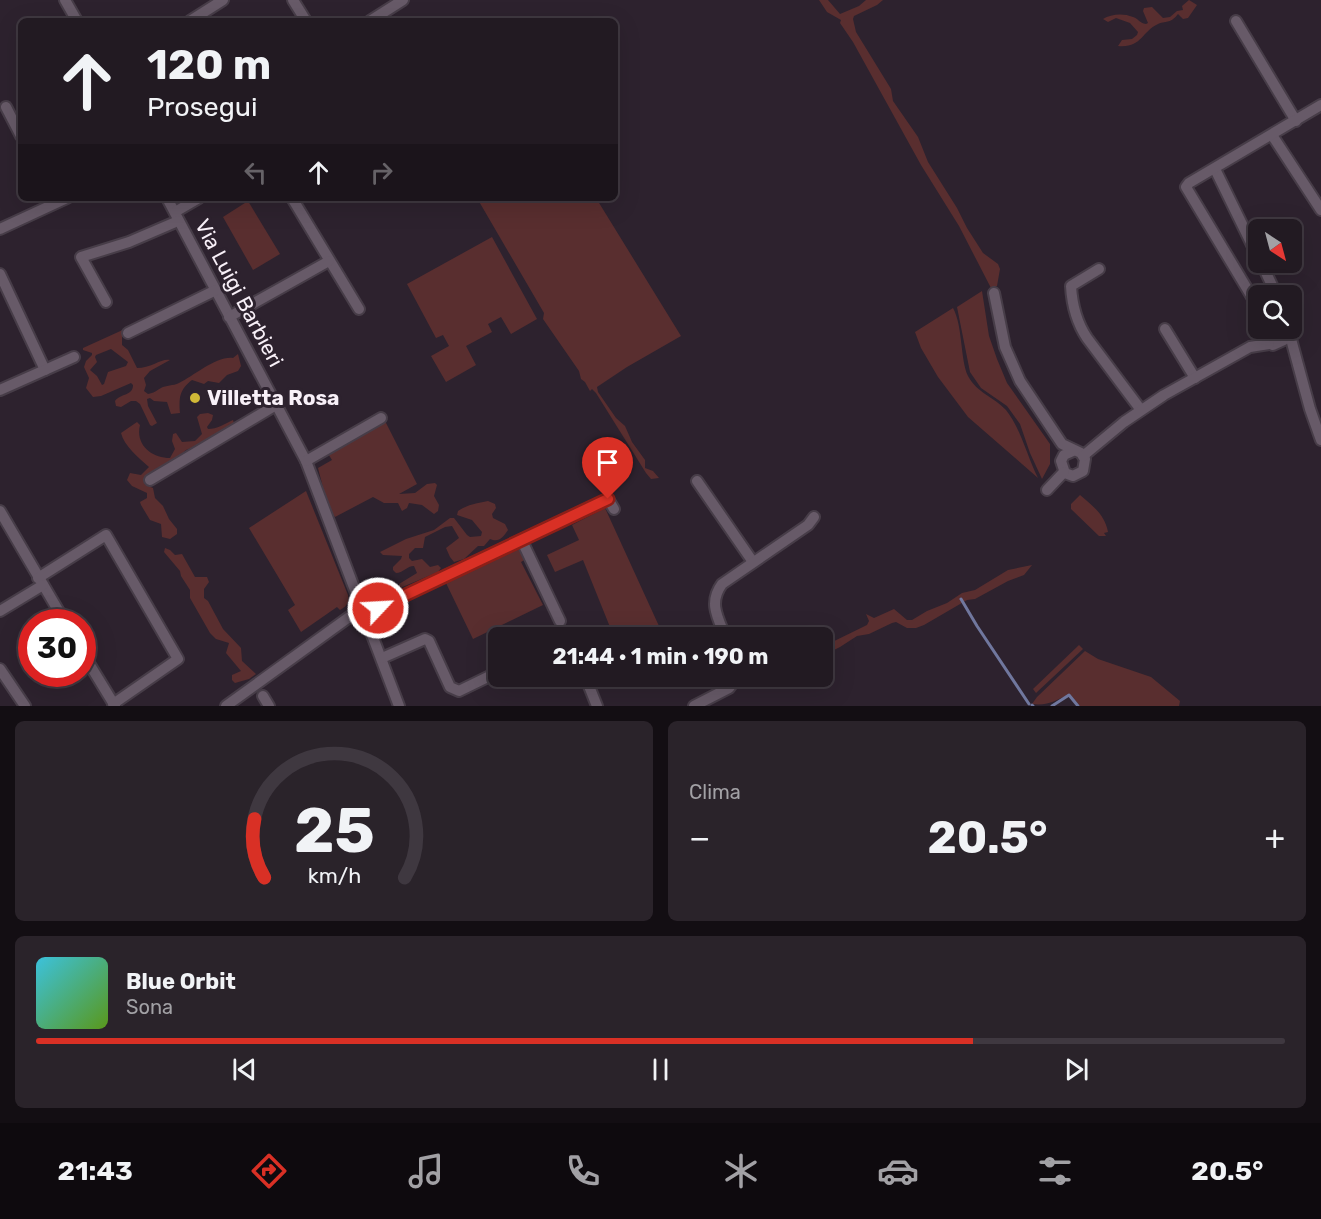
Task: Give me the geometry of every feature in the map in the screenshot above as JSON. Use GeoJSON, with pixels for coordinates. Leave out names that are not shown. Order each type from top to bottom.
{"type":"FeatureCollection","features":[{"type":"Feature","properties":{"kind":"street"},"geometry":{"type":"LineString","coordinates":[[64,0],[75,18]]}},
{"type":"Feature","properties":{"kind":"street"},"geometry":{"type":"LineString","coordinates":[[195,18],[223,0]]}},
{"type":"Feature","properties":{"kind":"street"},"geometry":{"type":"LineString","coordinates":[[293,0],[304,18]]}},
{"type":"Feature","properties":{"kind":"street"},"geometry":{"type":"LineString","coordinates":[[375,18],[403,0]]}},
{"type":"Feature","properties":{"kind":"street"},"geometry":{"type":"LineString","coordinates":[[1236,21],[1296,121]]}},
{"type":"Feature","properties":{"kind":"street"},"geometry":{"type":"LineString","coordinates":[[1248,290],[1186,187],[1189,183],[1321,105]]}},
{"type":"Feature","properties":{"kind":"street"},"geometry":{"type":"LineString","coordinates":[[6,107],[18,130]]}},
{"type":"Feature","properties":{"kind":"street"},"geometry":{"type":"LineString","coordinates":[[1272,135],[1321,210]]}},
{"type":"Feature","properties":{"kind":"street"},"geometry":{"type":"LineString","coordinates":[[1215,169],[1248,237]]}},
{"type":"Feature","properties":{"kind":"street"},"geometry":{"type":"LineString","coordinates":[[0,229],[54,201]]}},
{"type":"Feature","properties":{"kind":"street","name":"Via Luigi Barbieri"},"geometry":{"type":"LineString","coordinates":[[169,201],[306,461],[399,706]]}},
{"type":"Feature","properties":{"kind":"street"},"geometry":{"type":"LineString","coordinates":[[106,302],[81,257],[129,242],[177,216],[195,201]]}},
{"type":"Feature","properties":{"kind":"street"},"geometry":{"type":"LineString","coordinates":[[294,201],[359,309]]}},
{"type":"Feature","properties":{"kind":"street"},"geometry":{"type":"LineString","coordinates":[[229,317],[329,261]]}},
{"type":"Feature","properties":{"kind":"street"},"geometry":{"type":"LineString","coordinates":[[1098,269],[1071,286],[1075,311],[1087,338],[1141,410]]}},
{"type":"Feature","properties":{"kind":"street"},"geometry":{"type":"LineString","coordinates":[[0,274],[45,370]]}},
{"type":"Feature","properties":{"kind":"street"},"geometry":{"type":"LineString","coordinates":[[128,333],[216,291]]}},
{"type":"Feature","properties":{"kind":"street"},"geometry":{"type":"LineString","coordinates":[[994,293],[1005,347],[1010,360],[1020,381],[1058,439],[1066,447],[1078,453],[1086,463],[1080,474],[1073,476],[1064,472],[1061,466],[1062,458],[1058,439]]}},
{"type":"Feature","properties":{"kind":"street"},"geometry":{"type":"LineString","coordinates":[[1165,329],[1195,378]]}},
{"type":"Feature","properties":{"kind":"street"},"geometry":{"type":"LineString","coordinates":[[1244,350],[1253,339]]}},
{"type":"Feature","properties":{"kind":"street"},"geometry":{"type":"LineString","coordinates":[[1262,339],[1269,344]]}},
{"type":"Feature","properties":{"kind":"street"},"geometry":{"type":"LineString","coordinates":[[1062,458],[1066,453],[1078,453],[1141,410],[1244,350],[1256,345],[1273,345],[1280,339]]}},
{"type":"Feature","properties":{"kind":"street"},"geometry":{"type":"LineString","coordinates":[[1289,339],[1294,349],[1321,440]]}},
{"type":"Feature","properties":{"kind":"street"},"geometry":{"type":"LineString","coordinates":[[0,390],[74,357]]}},
{"type":"Feature","properties":{"kind":"street"},"geometry":{"type":"LineString","coordinates":[[150,480],[276,405]]}},
{"type":"Feature","properties":{"kind":"street"},"geometry":{"type":"LineString","coordinates":[[306,461],[381,418]]}},
{"type":"Feature","properties":{"kind":"street"},"geometry":{"type":"LineString","coordinates":[[1047,490],[1064,472]]}},
{"type":"Feature","properties":{"kind":"street"},"geometry":{"type":"LineString","coordinates":[[697,481],[753,562]]}},
{"type":"Feature","properties":{"kind":"street"},"geometry":{"type":"LineString","coordinates":[[229,705],[364,611],[522,541],[608,499],[614,510]]}},
{"type":"Feature","properties":{"kind":"street"},"geometry":{"type":"LineString","coordinates":[[0,511],[57,609]]}},
{"type":"Feature","properties":{"kind":"street"},"geometry":{"type":"LineString","coordinates":[[722,627],[715,609],[715,593],[722,584],[808,525],[814,517]]}},
{"type":"Feature","properties":{"kind":"street"},"geometry":{"type":"LineString","coordinates":[[0,611],[106,536],[178,659],[114,705],[96,675]]}},
{"type":"Feature","properties":{"kind":"street"},"geometry":{"type":"LineString","coordinates":[[522,541],[560,621]]}},
{"type":"Feature","properties":{"kind":"street"},"geometry":{"type":"LineString","coordinates":[[381,658],[426,639],[450,687],[454,690],[459,691],[488,677]]}},
{"type":"Feature","properties":{"kind":"street"},"geometry":{"type":"LineString","coordinates":[[0,669],[25,706]]}},
{"type":"Feature","properties":{"kind":"street"},"geometry":{"type":"LineString","coordinates":[[589,687],[597,706]]}},
{"type":"Feature","properties":{"kind":"street"},"geometry":{"type":"LineString","coordinates":[[700,705],[730,687]]}},
{"type":"Feature","properties":{"kind":"shaded area"},"geometry":{"type":"Polygon","coordinates":[[[819,0],[828,0],[840,14],[859,6],[866,0],[883,0],[854,16],[856,32],[891,89],[893,101],[918,137],[928,162],[967,228],[983,253],[998,264],[1000,269],[997,286],[991,288],[959,226],[921,165],[853,42],[840,23],[841,20],[827,12],[819,0]]]}},
{"type":"Feature","properties":{"kind":"shaded area"},"geometry":{"type":"Polygon","coordinates":[[[1189,0],[1197,5],[1188,18],[1183,19],[1178,14],[1171,21],[1152,27],[1132,45],[1118,46],[1122,40],[1132,39],[1137,35],[1138,32],[1130,23],[1116,18],[1108,22],[1103,19],[1113,15],[1125,15],[1146,24],[1148,23],[1144,8],[1152,7],[1163,18],[1170,17],[1177,11],[1183,10],[1182,6],[1189,0]]]}},
{"type":"Feature","properties":{"kind":"shaded area"},"geometry":{"type":"Polygon","coordinates":[[[248,201],[280,254],[253,270],[223,217],[248,201]]]}},
{"type":"Feature","properties":{"kind":"shaded area"},"geometry":{"type":"Polygon","coordinates":[[[479,201],[598,201],[681,336],[597,387],[616,418],[625,426],[632,442],[645,460],[645,468],[653,471],[659,478],[651,479],[646,473],[596,393],[592,389],[590,391],[581,379],[579,371],[543,319],[544,313],[479,201]]]}},
{"type":"Feature","properties":{"kind":"shaded area"},"geometry":{"type":"Polygon","coordinates":[[[492,237],[537,319],[511,334],[501,317],[488,324],[492,332],[466,346],[476,365],[446,382],[431,356],[449,346],[443,335],[436,338],[407,284],[492,237]]]}},
{"type":"Feature","properties":{"kind":"shaded area"},"geometry":{"type":"Polygon","coordinates":[[[982,291],[989,336],[1007,383],[1050,444],[1050,464],[1042,479],[1020,424],[1007,406],[981,388],[970,372],[957,307],[982,291]]]}},
{"type":"Feature","properties":{"kind":"shaded area"},"geometry":{"type":"Polygon","coordinates":[[[953,308],[968,376],[976,387],[1006,410],[1011,417],[1038,478],[968,417],[938,377],[921,348],[915,332],[953,308]]]}},
{"type":"Feature","properties":{"kind":"shaded area"},"geometry":{"type":"Polygon","coordinates":[[[127,328],[122,337],[122,345],[128,350],[137,368],[170,360],[150,371],[144,378],[146,385],[144,391],[148,394],[179,383],[212,363],[233,358],[238,354],[241,366],[238,371],[227,375],[219,383],[208,381],[204,384],[192,380],[184,387],[181,395],[180,413],[171,414],[167,402],[147,399],[157,423],[152,426],[136,401],[131,401],[121,407],[116,406],[117,398],[131,391],[133,385],[131,383],[101,396],[93,397],[86,388],[89,378],[84,367],[92,353],[83,348],[127,328]],[[111,349],[96,355],[97,362],[90,370],[102,385],[108,372],[126,366],[128,362],[111,349]]]}},
{"type":"Feature","properties":{"kind":"shaded area"},"geometry":{"type":"Polygon","coordinates":[[[208,413],[213,415],[208,429],[233,420],[234,423],[208,441],[186,450],[171,463],[146,477],[148,486],[153,488],[155,498],[163,506],[177,529],[177,534],[170,539],[162,537],[161,524],[150,520],[141,505],[140,502],[147,498],[147,493],[132,486],[127,480],[130,473],[141,475],[149,467],[129,447],[121,433],[137,422],[140,425],[140,439],[146,449],[157,456],[170,458],[175,449],[172,441],[173,434],[176,433],[182,442],[195,441],[202,434],[197,417],[208,413]]]}},
{"type":"Feature","properties":{"kind":"shaded area"},"geometry":{"type":"Polygon","coordinates":[[[385,421],[417,484],[399,494],[415,493],[427,484],[435,483],[437,485],[434,496],[439,505],[438,511],[434,514],[422,505],[409,503],[402,511],[398,503],[384,503],[373,497],[335,517],[328,507],[318,468],[332,460],[327,452],[385,421]]]}},
{"type":"Feature","properties":{"kind":"shaded area"},"geometry":{"type":"Polygon","coordinates":[[[306,491],[348,600],[342,609],[337,607],[301,632],[288,610],[295,605],[249,528],[306,491]]]}},
{"type":"Feature","properties":{"kind":"shaded area"},"geometry":{"type":"Polygon","coordinates":[[[1080,495],[1101,516],[1108,532],[1104,533],[1106,536],[1099,536],[1071,509],[1071,504],[1080,495]]]}},
{"type":"Feature","properties":{"kind":"shaded area"},"geometry":{"type":"Polygon","coordinates":[[[488,501],[495,504],[493,518],[505,524],[508,530],[502,537],[498,540],[490,539],[484,546],[478,546],[464,559],[454,562],[446,548],[459,538],[452,526],[425,537],[423,548],[415,548],[409,554],[409,558],[412,561],[422,559],[430,567],[438,565],[441,568],[438,572],[400,588],[399,584],[417,573],[414,566],[396,573],[393,567],[402,556],[383,555],[380,552],[406,539],[434,530],[450,518],[454,518],[470,537],[481,536],[482,532],[472,520],[457,515],[458,511],[465,507],[488,501]]]}},
{"type":"Feature","properties":{"kind":"shaded area"},"geometry":{"type":"Polygon","coordinates":[[[605,508],[659,627],[610,627],[583,560],[555,572],[547,555],[579,540],[572,525],[605,508]]]}},
{"type":"Feature","properties":{"kind":"shaded area"},"geometry":{"type":"Polygon","coordinates":[[[520,547],[526,559],[521,562],[543,605],[498,627],[488,627],[488,632],[473,639],[446,583],[520,547]]]}},
{"type":"Feature","properties":{"kind":"shaded area"},"geometry":{"type":"Polygon","coordinates":[[[165,548],[175,555],[182,554],[195,577],[207,577],[209,582],[204,589],[204,598],[208,601],[223,629],[241,648],[242,661],[256,674],[249,679],[235,683],[232,680],[232,675],[241,671],[226,653],[229,643],[216,639],[210,633],[190,598],[190,590],[180,571],[164,552],[165,548]]]}},
{"type":"Feature","properties":{"kind":"shaded area"},"geometry":{"type":"Polygon","coordinates":[[[1032,565],[1024,575],[975,599],[967,600],[924,625],[907,628],[896,622],[892,623],[869,634],[857,636],[833,650],[833,642],[867,625],[869,621],[866,614],[874,618],[894,609],[907,620],[912,620],[962,593],[975,590],[1008,570],[1032,565]]]}},
{"type":"Feature","properties":{"kind":"shaded area"},"geometry":{"type":"Polygon","coordinates":[[[1079,645],[1083,649],[1036,693],[1033,689],[1079,645]]]}},
{"type":"Feature","properties":{"kind":"shaded area"},"geometry":{"type":"Polygon","coordinates":[[[1085,651],[1098,659],[1151,677],[1180,701],[1179,706],[1080,706],[1070,694],[1048,703],[1032,704],[1085,651]]]}},
{"type":"Feature","properties":{"kind":"waterway"},"geometry":{"type":"LineString","coordinates":[[961,599],[1029,704]]}},
{"type":"Feature","properties":{"kind":"waterway"},"geometry":{"type":"LineString","coordinates":[[1052,706],[1069,695],[1078,706]]}},
{"type":"Feature","properties":{"kind":"place","name":"Villetta Rosa"},"geometry":{"type":"Point","coordinates":[195,398]}},
{"type":"Feature","properties":{"kind":"route"},"geometry":{"type":"LineString","coordinates":[[378,608],[608,499]]}}]}
